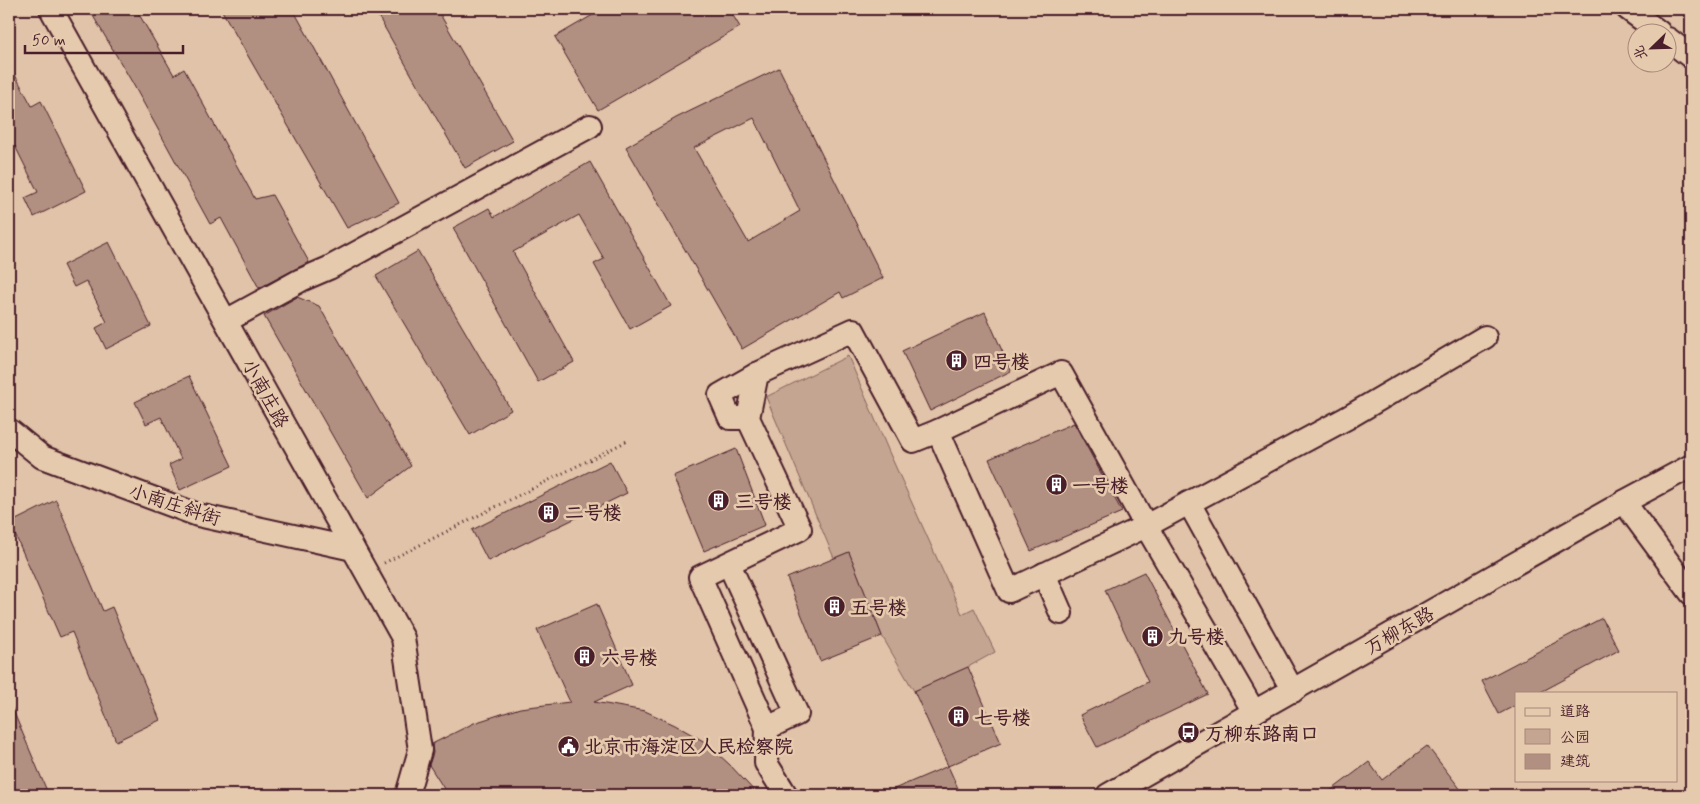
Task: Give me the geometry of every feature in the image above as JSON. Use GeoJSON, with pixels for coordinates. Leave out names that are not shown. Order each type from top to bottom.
{"type":"FeatureCollection","features":[{"type":"Feature","properties":{"kind":"street","name":"小南庄路"},"geometry":{"type":"LineString","coordinates":[[51,9],[403,638],[420,750],[408,795]]}},
{"type":"Feature","properties":{"kind":"street"},"geometry":{"type":"LineString","coordinates":[[1628,9],[1646,22]]}},
{"type":"Feature","properties":{"kind":"street"},"geometry":{"type":"LineString","coordinates":[[1678,47],[1691,57]]}},
{"type":"Feature","properties":{"kind":"street"},"geometry":{"type":"LineString","coordinates":[[226,321],[301,280],[329,268],[590,126]]}},
{"type":"Feature","properties":{"kind":"street"},"geometry":{"type":"LineString","coordinates":[[748,418],[730,418],[720,395],[757,374],[853,330],[913,441],[938,431],[1060,372],[1146,526],[1254,712]]}},
{"type":"Feature","properties":{"kind":"street"},"geometry":{"type":"LineString","coordinates":[[938,431],[1009,591],[1146,526],[1347,418],[1484,338]]}},
{"type":"Feature","properties":{"kind":"street"},"geometry":{"type":"LineString","coordinates":[[757,374],[748,418],[800,529],[700,577],[767,728],[766,763],[786,795]]}},
{"type":"Feature","properties":{"kind":"street","name":"小南庄斜街"},"geometry":{"type":"LineString","coordinates":[[9,430],[42,457],[198,516],[353,549]]}},
{"type":"Feature","properties":{"kind":"street","name":"万柳东路"},"geometry":{"type":"LineString","coordinates":[[1108,795],[1624,502],[1691,466]]}},
{"type":"Feature","properties":{"kind":"street"},"geometry":{"type":"LineString","coordinates":[[1624,502],[1691,594]]}},
{"type":"Feature","properties":{"kind":"street"},"geometry":{"type":"LineString","coordinates":[[1189,503],[1293,691]]}},
{"type":"Feature","properties":{"kind":"street"},"geometry":{"type":"LineString","coordinates":[[729,564],[797,714],[767,728]]}},
{"type":"Feature","properties":{"kind":"street"},"geometry":{"type":"LineString","coordinates":[[1044,574],[1061,613]]}},
{"type":"Feature","properties":{"kind":"path"},"geometry":{"type":"LineString","coordinates":[[366,572],[627,441]]}},
{"type":"Feature","properties":{"kind":"green space"},"geometry":{"type":"Polygon","coordinates":[[[848,356],[962,614],[974,608],[995,652],[968,667],[914,691],[882,636],[849,552],[834,558],[766,397],[848,356]]]}},
{"type":"Feature","properties":{"kind":"building"},"geometry":{"type":"Polygon","coordinates":[[[89,9],[136,9],[174,75],[184,69],[255,199],[272,195],[309,262],[259,288],[221,218],[210,224],[132,82],[89,9]]]}},
{"type":"Feature","properties":{"kind":"building"},"geometry":{"type":"Polygon","coordinates":[[[221,9],[293,9],[399,203],[347,228],[221,9]]]}},
{"type":"Feature","properties":{"kind":"building"},"geometry":{"type":"Polygon","coordinates":[[[374,9],[437,9],[513,141],[465,168],[374,9]]]}},
{"type":"Feature","properties":{"kind":"building"},"geometry":{"type":"Polygon","coordinates":[[[603,9],[729,9],[740,27],[598,110],[555,37],[603,9]]]}},
{"type":"Feature","properties":{"kind":"building"},"geometry":{"type":"Polygon","coordinates":[[[9,64],[32,106],[41,101],[86,191],[34,217],[25,198],[38,192],[15,146],[9,149],[9,64]]]}},
{"type":"Feature","properties":{"kind":"building"},"geometry":{"type":"Polygon","coordinates":[[[779,68],[883,278],[843,298],[840,292],[742,349],[626,147],[676,118],[779,68]],[[754,118],[694,148],[748,242],[800,211],[754,118]]]}},
{"type":"Feature","properties":{"kind":"building"},"geometry":{"type":"Polygon","coordinates":[[[590,162],[671,306],[630,329],[594,264],[604,259],[579,215],[513,252],[574,362],[538,382],[453,228],[489,208],[494,217],[590,162]]]}},
{"type":"Feature","properties":{"kind":"building"},"geometry":{"type":"Polygon","coordinates":[[[109,242],[151,326],[106,349],[96,328],[107,322],[86,281],[74,287],[63,265],[109,242]]]}},
{"type":"Feature","properties":{"kind":"building"},"geometry":{"type":"Polygon","coordinates":[[[418,251],[511,410],[470,435],[376,276],[418,251]]]}},
{"type":"Feature","properties":{"kind":"building"},"geometry":{"type":"Polygon","coordinates":[[[297,297],[319,306],[411,466],[368,498],[264,316],[297,297]]]}},
{"type":"Feature","properties":{"kind":"building","name":"四号楼"},"geometry":{"type":"Polygon","coordinates":[[[985,312],[1011,371],[930,411],[902,351],[985,312]]]}},
{"type":"Feature","properties":{"kind":"building"},"geometry":{"type":"Polygon","coordinates":[[[189,376],[232,466],[180,490],[169,465],[181,459],[161,417],[146,424],[135,402],[189,376]]]}},
{"type":"Feature","properties":{"kind":"building","name":"一号楼"},"geometry":{"type":"Polygon","coordinates":[[[1074,423],[1122,512],[1031,551],[989,459],[1074,423]]]}},
{"type":"Feature","properties":{"kind":"building","name":"三号楼"},"geometry":{"type":"Polygon","coordinates":[[[736,449],[765,525],[704,551],[673,476],[736,449]]]}},
{"type":"Feature","properties":{"kind":"building","name":"二号楼"},"geometry":{"type":"Polygon","coordinates":[[[610,461],[627,493],[488,561],[472,530],[610,461]]]}},
{"type":"Feature","properties":{"kind":"building"},"geometry":{"type":"Polygon","coordinates":[[[56,500],[103,611],[112,607],[160,720],[116,741],[72,632],[60,637],[10,523],[56,500]]]}},
{"type":"Feature","properties":{"kind":"building","name":"五号楼"},"geometry":{"type":"Polygon","coordinates":[[[849,552],[882,636],[820,661],[787,578],[849,552]]]}},
{"type":"Feature","properties":{"kind":"building","name":"九号楼"},"geometry":{"type":"Polygon","coordinates":[[[1144,572],[1208,694],[1097,747],[1080,715],[1148,682],[1105,590],[1144,572]]]}},
{"type":"Feature","properties":{"kind":"building","name":"北京市海淀区人民检察院"},"geometry":{"type":"Polygon","coordinates":[[[597,604],[632,685],[594,702],[645,711],[705,742],[758,795],[448,795],[429,765],[433,753],[432,744],[474,723],[520,708],[570,702],[537,630],[597,604]]]}},
{"type":"Feature","properties":{"kind":"building"},"geometry":{"type":"Polygon","coordinates":[[[1602,618],[1619,650],[1541,692],[1515,692],[1515,706],[1499,714],[1482,681],[1602,618]]]}},
{"type":"Feature","properties":{"kind":"building","name":"七号楼"},"geometry":{"type":"Polygon","coordinates":[[[968,667],[1001,743],[948,766],[914,691],[968,667]]]}},
{"type":"Feature","properties":{"kind":"building"},"geometry":{"type":"Polygon","coordinates":[[[9,701],[47,791],[38,795],[9,795],[9,701]]]}},
{"type":"Feature","properties":{"kind":"building"},"geometry":{"type":"Polygon","coordinates":[[[1427,746],[1465,795],[1325,795],[1369,762],[1382,780],[1427,746]]]}},
{"type":"Feature","properties":{"kind":"building"},"geometry":{"type":"Polygon","coordinates":[[[948,766],[961,795],[880,795],[948,766]]]}},
{"type":"Feature","properties":{"kind":"place","name":"四号楼"},"geometry":{"type":"Point","coordinates":[957,361]}},
{"type":"Feature","properties":{"kind":"place","name":"一号楼"},"geometry":{"type":"Point","coordinates":[1056,485]}},
{"type":"Feature","properties":{"kind":"place","name":"三号楼"},"geometry":{"type":"Point","coordinates":[719,501]}},
{"type":"Feature","properties":{"kind":"place","name":"二号楼"},"geometry":{"type":"Point","coordinates":[549,512]}},
{"type":"Feature","properties":{"kind":"place","name":"五号楼"},"geometry":{"type":"Point","coordinates":[834,607]}},
{"type":"Feature","properties":{"kind":"place","name":"九号楼"},"geometry":{"type":"Point","coordinates":[1152,636]}},
{"type":"Feature","properties":{"kind":"place","name":"六号楼"},"geometry":{"type":"Point","coordinates":[585,657]}},
{"type":"Feature","properties":{"kind":"place","name":"七号楼"},"geometry":{"type":"Point","coordinates":[958,717]}},
{"type":"Feature","properties":{"kind":"place","name":"万柳东路南口"},"geometry":{"type":"Point","coordinates":[1189,733]}},
{"type":"Feature","properties":{"kind":"place","name":"北京市海淀区人民检察院"},"geometry":{"type":"Point","coordinates":[568,746]}}]}
